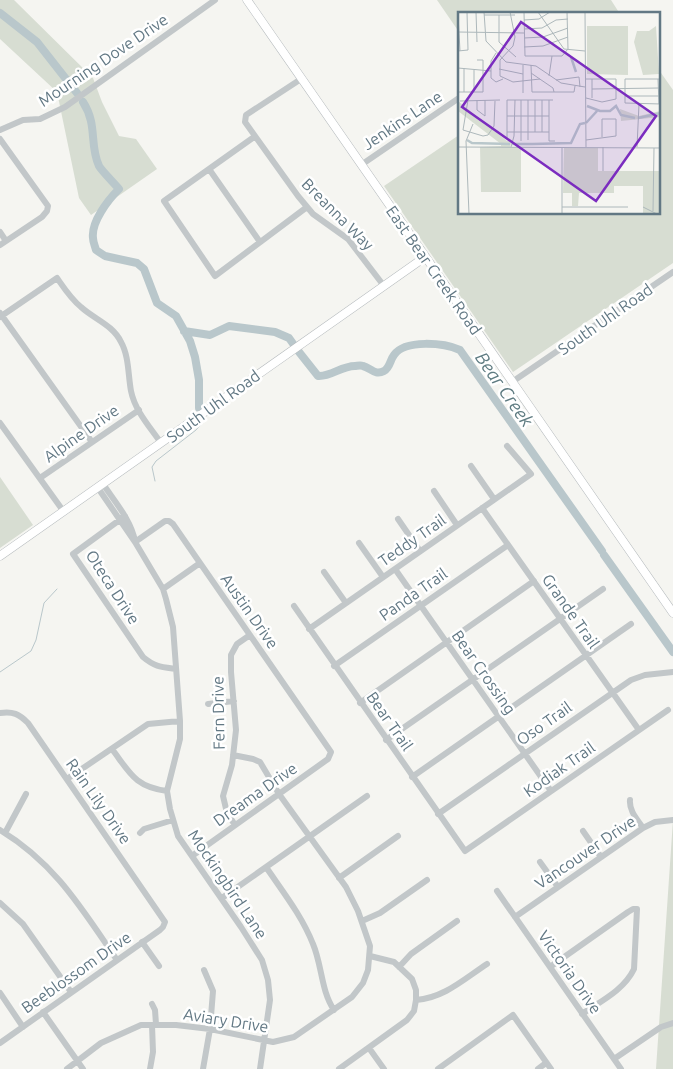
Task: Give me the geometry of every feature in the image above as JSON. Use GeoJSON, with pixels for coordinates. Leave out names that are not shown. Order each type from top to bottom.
{"type":"FeatureCollection","features":[{"type":"Feature","properties":{"kind":"main road","name":"East Bear Creek Road"},"geometry":{"type":"LineString","coordinates":[[247,0],[673,613]]}},
{"type":"Feature","properties":{"kind":"main road","name":"South Uhl Road"},"geometry":{"type":"LineString","coordinates":[[0,556],[425,257]]}},
{"type":"Feature","properties":{"kind":"street","name":"Mourning Dove Drive"},"geometry":{"type":"LineString","coordinates":[[0,130],[23,120],[40,119],[65,107],[214,0]]}},
{"type":"Feature","properties":{"kind":"street","name":"Breanna Way"},"geometry":{"type":"LineString","coordinates":[[301,79],[246,115],[245,122],[254,137],[307,207],[313,214],[348,239],[384,286]]}},
{"type":"Feature","properties":{"kind":"street","name":"Jenkins Lane"},"geometry":{"type":"LineString","coordinates":[[361,165],[458,99]]}},
{"type":"Feature","properties":{"kind":"street"},"geometry":{"type":"LineString","coordinates":[[254,137],[164,201],[215,276],[307,207]]}},
{"type":"Feature","properties":{"kind":"street"},"geometry":{"type":"LineString","coordinates":[[0,140],[48,206],[47,211],[42,217],[0,246]]}},
{"type":"Feature","properties":{"kind":"street"},"geometry":{"type":"LineString","coordinates":[[209,169],[260,242]]}},
{"type":"Feature","properties":{"kind":"street"},"geometry":{"type":"LineString","coordinates":[[0,232],[6,241]]}},
{"type":"Feature","properties":{"kind":"street","name":"South Uhl Road"},"geometry":{"type":"LineString","coordinates":[[512,382],[673,272]]}},
{"type":"Feature","properties":{"kind":"street"},"geometry":{"type":"LineString","coordinates":[[92,442],[1,315],[56,278],[81,308],[110,328],[121,342],[131,393],[139,410],[161,443]]}},
{"type":"Feature","properties":{"kind":"street","name":"Alpine Drive"},"geometry":{"type":"LineString","coordinates":[[40,478],[139,410]]}},
{"type":"Feature","properties":{"kind":"street"},"geometry":{"type":"LineString","coordinates":[[0,423],[64,512]]}},
{"type":"Feature","properties":{"kind":"street","name":"Teddy Trail"},"geometry":{"type":"LineString","coordinates":[[309,629],[531,474],[507,446]]}},
{"type":"Feature","properties":{"kind":"street"},"geometry":{"type":"LineString","coordinates":[[471,466],[494,499]]}},
{"type":"Feature","properties":{"kind":"street","name":"Mockingbird Lane"},"geometry":{"type":"LineString","coordinates":[[100,486],[123,518],[163,589],[173,627],[180,721],[180,739],[168,792],[173,820],[178,836],[222,898],[262,960],[268,980],[270,1000],[260,1069]]}},
{"type":"Feature","properties":{"kind":"street"},"geometry":{"type":"LineString","coordinates":[[434,492],[457,525]]}},
{"type":"Feature","properties":{"kind":"street","name":"Grande Trail"},"geometry":{"type":"LineString","coordinates":[[482,508],[639,730]]}},
{"type":"Feature","properties":{"kind":"street","name":"Oteca Drive"},"geometry":{"type":"LineString","coordinates":[[123,518],[73,554],[143,656],[157,666],[176,668]]}},
{"type":"Feature","properties":{"kind":"street"},"geometry":{"type":"LineString","coordinates":[[398,519],[420,551]]}},
{"type":"Feature","properties":{"kind":"street","name":"Austin Drive"},"geometry":{"type":"LineString","coordinates":[[136,542],[165,521],[173,524],[331,752]]}},
{"type":"Feature","properties":{"kind":"street"},"geometry":{"type":"LineString","coordinates":[[359,543],[383,577]]}},
{"type":"Feature","properties":{"kind":"street","name":"Panda Trail"},"geometry":{"type":"LineString","coordinates":[[334,666],[508,545]]}},
{"type":"Feature","properties":{"kind":"street"},"geometry":{"type":"LineString","coordinates":[[163,589],[200,563]]}},
{"type":"Feature","properties":{"kind":"street","name":"Bear Crossing"},"geometry":{"type":"LineString","coordinates":[[395,568],[551,791]]}},
{"type":"Feature","properties":{"kind":"street"},"geometry":{"type":"LineString","coordinates":[[324,572],[346,603]]}},
{"type":"Feature","properties":{"kind":"street"},"geometry":{"type":"LineString","coordinates":[[360,702],[534,582]]}},
{"type":"Feature","properties":{"kind":"street"},"geometry":{"type":"LineString","coordinates":[[386,740],[603,589]]}},
{"type":"Feature","properties":{"kind":"street","name":"Bear Trail"},"geometry":{"type":"LineString","coordinates":[[294,606],[465,852]]}},
{"type":"Feature","properties":{"kind":"street"},"geometry":{"type":"LineString","coordinates":[[412,777],[631,624]]}},
{"type":"Feature","properties":{"kind":"street","name":"Fern Drive"},"geometry":{"type":"LineString","coordinates":[[235,825],[227,812],[224,796],[233,755],[236,730],[231,655],[238,644],[250,634]]}},
{"type":"Feature","properties":{"kind":"street","name":"Oso Trail"},"geometry":{"type":"LineString","coordinates":[[438,814],[631,680],[645,674],[673,672]]}},
{"type":"Feature","properties":{"kind":"street"},"geometry":{"type":"LineString","coordinates":[[208,704],[234,701]]}},
{"type":"Feature","properties":{"kind":"street","name":"Kodiak Trail"},"geometry":{"type":"LineString","coordinates":[[465,852],[668,710]]}},
{"type":"Feature","properties":{"kind":"street","name":"Rain Lily Drive"},"geometry":{"type":"LineString","coordinates":[[0,713],[11,712],[21,715],[165,922]]}},
{"type":"Feature","properties":{"kind":"street"},"geometry":{"type":"LineString","coordinates":[[67,779],[148,724],[180,721]]}},
{"type":"Feature","properties":{"kind":"street"},"geometry":{"type":"LineString","coordinates":[[112,749],[136,780],[153,790],[168,792]]}},
{"type":"Feature","properties":{"kind":"street","name":"Dreama Drive"},"geometry":{"type":"LineString","coordinates":[[192,856],[328,759],[331,752]]}},
{"type":"Feature","properties":{"kind":"street","name":"Aviary Drive"},"geometry":{"type":"LineString","coordinates":[[67,1069],[101,1043],[141,1025],[154,1024],[210,1029],[273,1042],[294,1037],[352,997],[363,983],[368,970],[370,946],[362,921],[346,888],[279,794],[260,762],[253,758],[233,755]]}},
{"type":"Feature","properties":{"kind":"street"},"geometry":{"type":"LineString","coordinates":[[26,794],[2,832],[44,862],[58,877],[117,960]]}},
{"type":"Feature","properties":{"kind":"street"},"geometry":{"type":"LineString","coordinates":[[222,898],[367,796]]}},
{"type":"Feature","properties":{"kind":"street"},"geometry":{"type":"LineString","coordinates":[[630,800],[629,806],[631,811],[643,828]]}},
{"type":"Feature","properties":{"kind":"street"},"geometry":{"type":"LineString","coordinates":[[140,833],[144,829],[173,820]]}},
{"type":"Feature","properties":{"kind":"street","name":"Vancouver Drive"},"geometry":{"type":"LineString","coordinates":[[515,917],[643,828],[655,822],[673,820]]}},
{"type":"Feature","properties":{"kind":"street"},"geometry":{"type":"LineString","coordinates":[[583,831],[601,857]]}},
{"type":"Feature","properties":{"kind":"street"},"geometry":{"type":"LineString","coordinates":[[339,878],[398,836]]}},
{"type":"Feature","properties":{"kind":"street"},"geometry":{"type":"LineString","coordinates":[[540,862],[558,887]]}},
{"type":"Feature","properties":{"kind":"street"},"geometry":{"type":"LineString","coordinates":[[266,867],[297,911],[314,944],[328,1001],[334,1010]]}},
{"type":"Feature","properties":{"kind":"street"},"geometry":{"type":"LineString","coordinates":[[362,921],[380,913],[427,880]]}},
{"type":"Feature","properties":{"kind":"street","name":"Victoria Drive"},"geometry":{"type":"LineString","coordinates":[[497,891],[621,1069]]}},
{"type":"Feature","properties":{"kind":"street"},"geometry":{"type":"LineString","coordinates":[[0,903],[22,924],[71,992]]}},
{"type":"Feature","properties":{"kind":"street"},"geometry":{"type":"LineString","coordinates":[[550,967],[633,908],[637,909],[634,969],[631,976],[620,988],[582,1014]]}},
{"type":"Feature","properties":{"kind":"street"},"geometry":{"type":"LineString","coordinates":[[399,967],[411,954],[457,921]]}},
{"type":"Feature","properties":{"kind":"street","name":"Beeblossom Drive"},"geometry":{"type":"LineString","coordinates":[[0,1044],[163,927],[165,922]]}},
{"type":"Feature","properties":{"kind":"street"},"geometry":{"type":"LineString","coordinates":[[142,942],[159,966]]}},
{"type":"Feature","properties":{"kind":"street"},"geometry":{"type":"LineString","coordinates":[[339,1069],[407,1020],[414,1011],[416,990],[412,979],[394,962],[370,956]]}},
{"type":"Feature","properties":{"kind":"street"},"geometry":{"type":"LineString","coordinates":[[416,1000],[430,999],[442,994],[487,964]]}},
{"type":"Feature","properties":{"kind":"street"},"geometry":{"type":"LineString","coordinates":[[203,1069],[210,1029],[213,991],[204,970]]}},
{"type":"Feature","properties":{"kind":"street"},"geometry":{"type":"LineString","coordinates":[[0,993],[23,1027]]}},
{"type":"Feature","properties":{"kind":"street"},"geometry":{"type":"LineString","coordinates":[[150,1069],[153,1052],[155,1010],[152,1004]]}},
{"type":"Feature","properties":{"kind":"street"},"geometry":{"type":"LineString","coordinates":[[43,1012],[83,1069]]}},
{"type":"Feature","properties":{"kind":"street"},"geometry":{"type":"LineString","coordinates":[[438,1069],[513,1015],[551,1069]]}},
{"type":"Feature","properties":{"kind":"street"},"geometry":{"type":"LineString","coordinates":[[614,1059],[661,1027],[673,1023]]}},
{"type":"Feature","properties":{"kind":"street"},"geometry":{"type":"LineString","coordinates":[[369,1048],[384,1069]]}},
{"type":"Feature","properties":{"kind":"street"},"geometry":{"type":"LineString","coordinates":[[538,1069],[546,1063]]}},
{"type":"Feature","properties":{"kind":"shaded area"},"geometry":{"type":"Polygon","coordinates":[[[0,0],[14,0],[93,78],[102,102],[119,136],[136,139],[157,169],[91,215],[79,198],[57,92],[0,39],[0,0]]]}},
{"type":"Feature","properties":{"kind":"shaded area"},"geometry":{"type":"Polygon","coordinates":[[[437,0],[611,0],[619,12],[458,12],[458,31],[437,0]]]}},
{"type":"Feature","properties":{"kind":"shaded area"},"geometry":{"type":"Polygon","coordinates":[[[660,71],[673,90],[673,263],[513,372],[384,186],[458,136],[458,215],[660,215],[660,71]]]}},
{"type":"Feature","properties":{"kind":"shaded area"},"geometry":{"type":"Polygon","coordinates":[[[0,477],[33,525],[0,548],[0,477]]]}},
{"type":"Feature","properties":{"kind":"shaded area"},"geometry":{"type":"Polygon","coordinates":[[[673,820],[673,1069],[656,1069],[673,820]]]}},
{"type":"Feature","properties":{"kind":"waterway","name":"Bear Creek"},"geometry":{"type":"LineString","coordinates":[[0,13],[37,42],[77,93]]}},
{"type":"Feature","properties":{"kind":"waterway","name":"Bear Creek"},"geometry":{"type":"LineString","coordinates":[[83,102],[88,110],[94,150],[99,166],[119,189],[97,218],[93,232],[96,250],[105,256],[137,263],[144,269],[157,303],[176,316],[190,341],[195,357],[199,380],[199,408]]}},
{"type":"Feature","properties":{"kind":"waterway","name":"Bear Creek"},"geometry":{"type":"LineString","coordinates":[[184,331],[210,335],[229,326],[275,332],[289,338],[294,345]]}},
{"type":"Feature","properties":{"kind":"waterway","name":"Bear Creek"},"geometry":{"type":"LineString","coordinates":[[299,352],[318,376],[323,376],[350,366],[366,367],[378,373],[384,371],[388,368],[394,355],[407,346],[435,344],[460,350],[602,551]]}},
{"type":"Feature","properties":{"kind":"waterway"},"geometry":{"type":"LineString","coordinates":[[155,481],[152,467],[156,461],[196,430],[202,423],[202,420]]}},
{"type":"Feature","properties":{"kind":"waterway","name":"Bear Creek"},"geometry":{"type":"LineString","coordinates":[[604,555],[673,652]]}},
{"type":"Feature","properties":{"kind":"waterway"},"geometry":{"type":"LineString","coordinates":[[0,672],[31,651],[36,640],[44,603],[57,589]]}}]}
